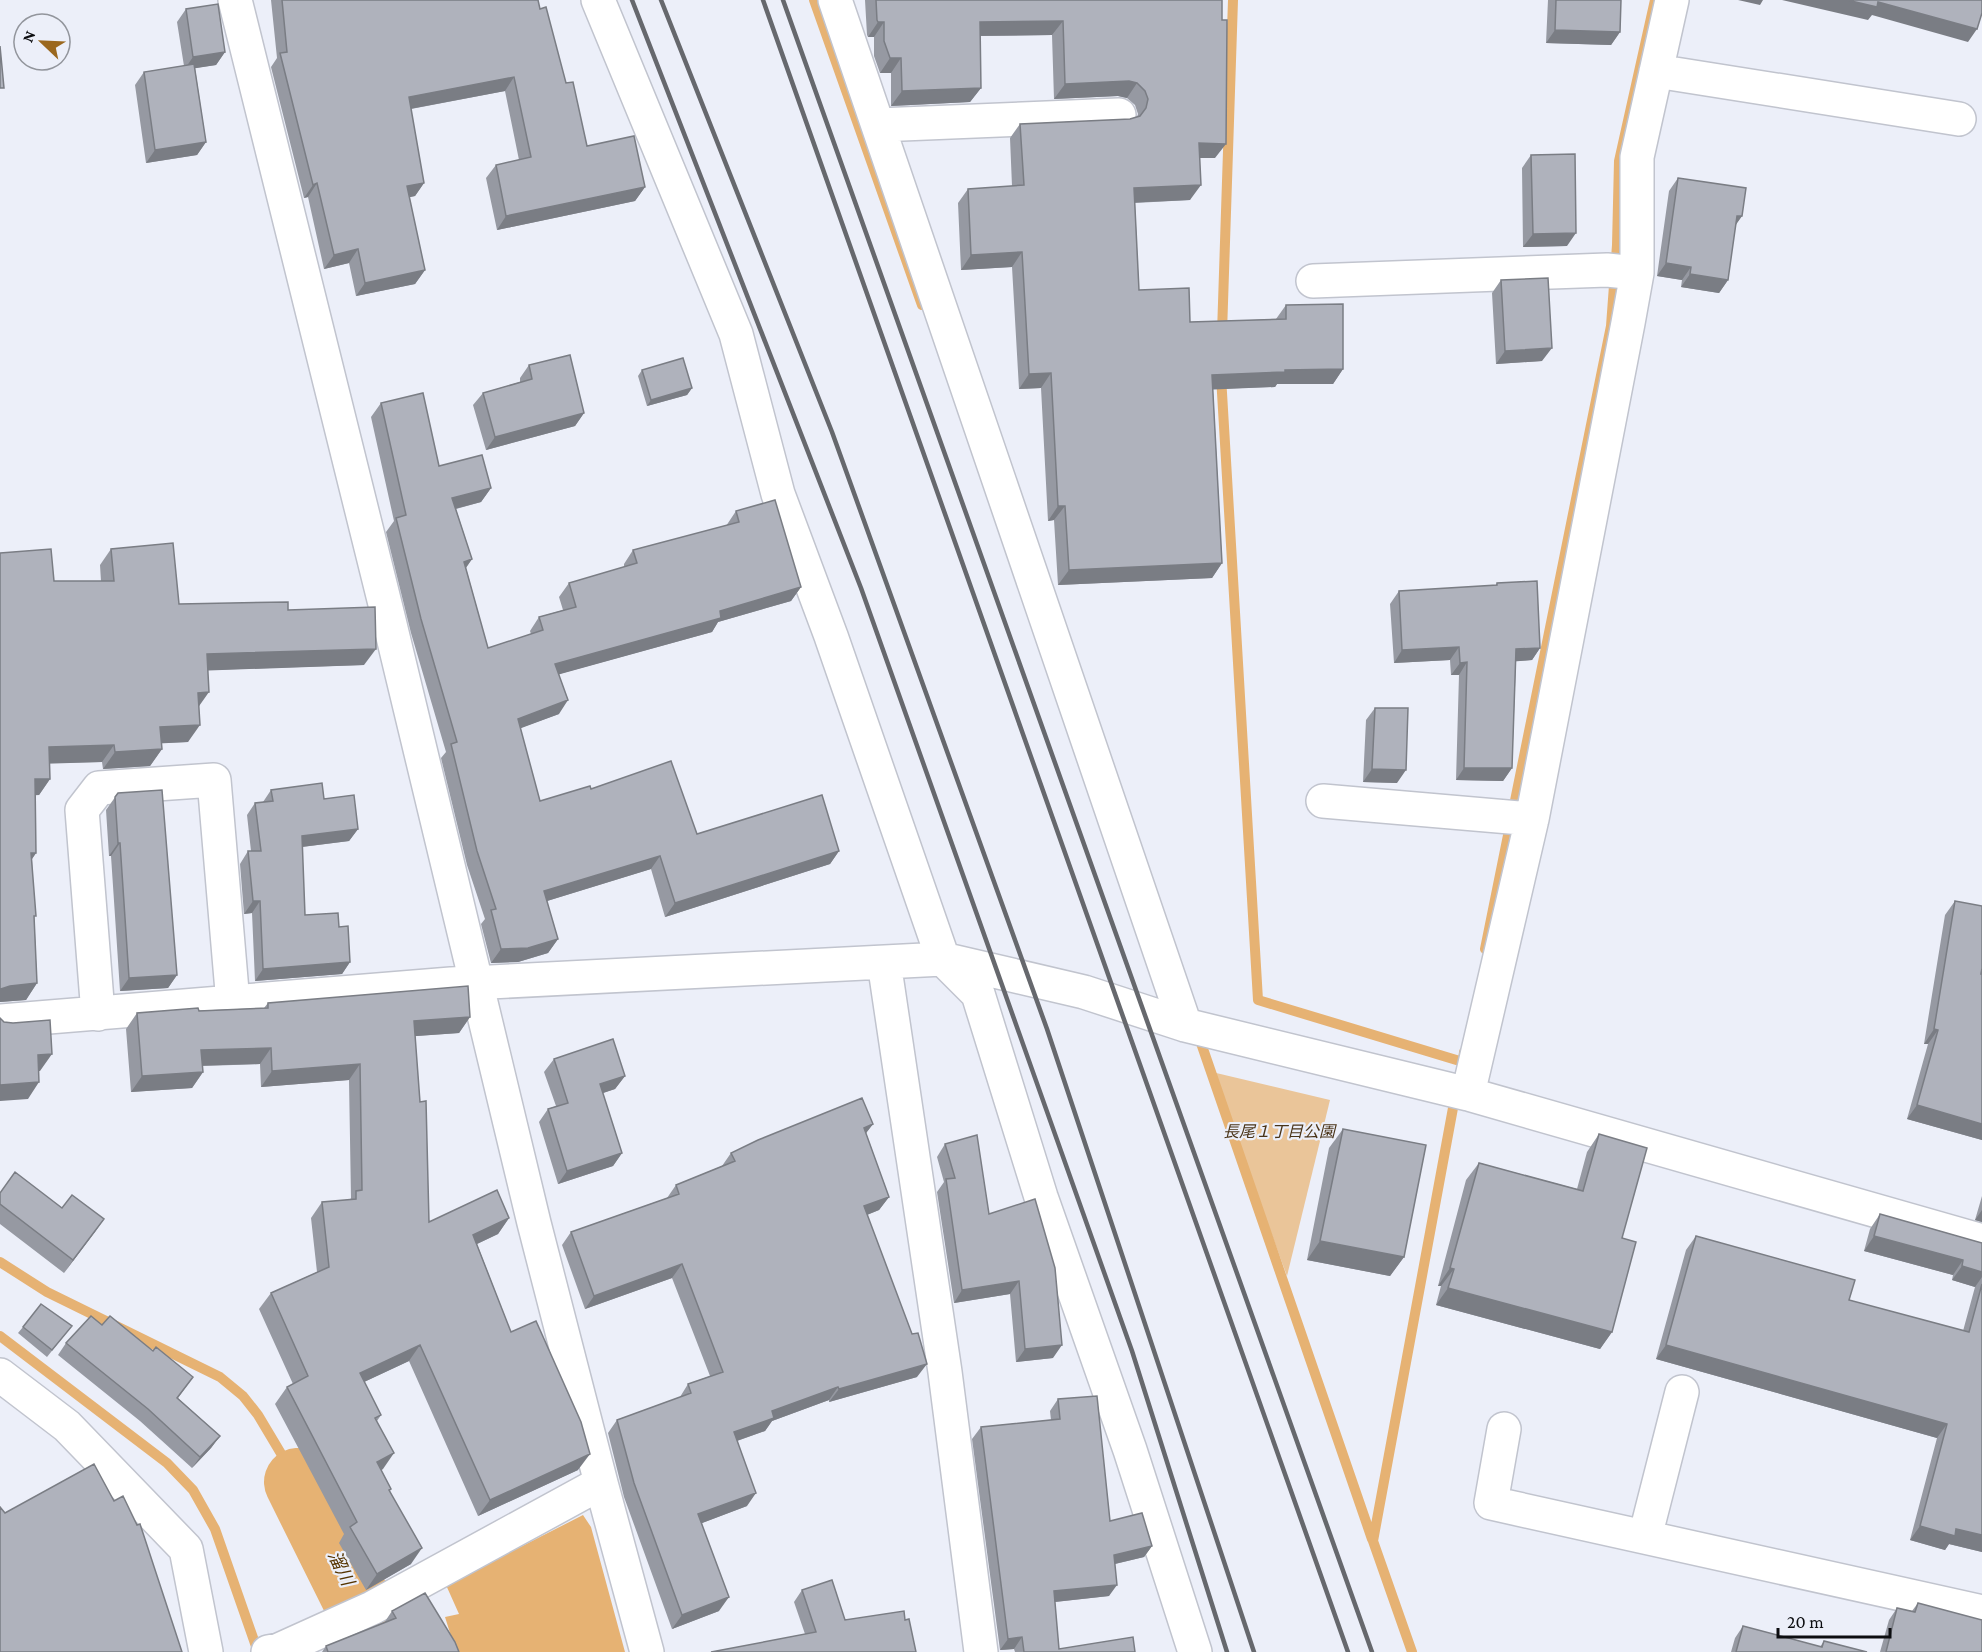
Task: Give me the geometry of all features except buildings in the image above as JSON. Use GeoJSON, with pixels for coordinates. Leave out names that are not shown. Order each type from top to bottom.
{"type":"FeatureCollection","features":[{"type":"Feature","properties":{"kind":"street"},"geometry":{"type":"LineString","coordinates":[[235,0],[386,604],[465,984],[531,1212],[647,1652]]}},
{"type":"Feature","properties":{"kind":"street"},"geometry":{"type":"LineString","coordinates":[[598,0],[736,334],[778,494],[831,636],[944,959],[978,994],[1041,1197],[1130,1450],[1195,1652]]}},
{"type":"Feature","properties":{"kind":"street"},"geometry":{"type":"LineString","coordinates":[[835,0],[1185,1025]]}},
{"type":"Feature","properties":{"kind":"street"},"geometry":{"type":"LineString","coordinates":[[1467,1094],[1517,818],[1622,272],[1637,157],[1672,0]]}},
{"type":"Feature","properties":{"kind":"street"},"geometry":{"type":"LineString","coordinates":[[1656,71],[1959,119]]}},
{"type":"Feature","properties":{"kind":"street"},"geometry":{"type":"LineString","coordinates":[[878,125],[1119,115]]}},
{"type":"Feature","properties":{"kind":"street"},"geometry":{"type":"LineString","coordinates":[[1313,281],[1622,272]]}},
{"type":"Feature","properties":{"kind":"street"},"geometry":{"type":"LineString","coordinates":[[98,1014],[82,810],[99,788],[214,780],[233,1003]]}},
{"type":"Feature","properties":{"kind":"street"},"geometry":{"type":"LineString","coordinates":[[1323,801],[1517,818]]}},
{"type":"Feature","properties":{"kind":"street"},"geometry":{"type":"LineString","coordinates":[[0,1021],[465,984],[944,959],[1084,992],[1185,1025],[1467,1094],[1982,1241]]}},
{"type":"Feature","properties":{"kind":"street"},"geometry":{"type":"LineString","coordinates":[[884,962],[943,1360],[981,1652]]}},
{"type":"Feature","properties":{"kind":"street"},"geometry":{"type":"LineString","coordinates":[[0,1375],[67,1425],[186,1550],[207,1652]]}},
{"type":"Feature","properties":{"kind":"street"},"geometry":{"type":"LineString","coordinates":[[1645,1537],[1682,1392]]}},
{"type":"Feature","properties":{"kind":"street"},"geometry":{"type":"LineString","coordinates":[[1504,1429],[1491,1503],[1982,1612]]}},
{"type":"Feature","properties":{"kind":"street"},"geometry":{"type":"LineString","coordinates":[[277,1651],[372,1608],[601,1484]]}},
{"type":"Feature","properties":{"kind":"green space","name":"長尾１丁目公園"},"geometry":{"type":"Polygon","coordinates":[[[1212,1072],[1330,1100],[1287,1276],[1212,1072]]]}},
{"type":"Feature","properties":{"kind":"shaded area"},"geometry":{"type":"Polygon","coordinates":[[[583,1515],[591,1527],[625,1652],[456,1652],[445,1617],[459,1614],[446,1585],[583,1515]]]}},
{"type":"Feature","properties":{"kind":"waterway"},"geometry":{"type":"LineString","coordinates":[[814,0],[922,305]]}},
{"type":"Feature","properties":{"kind":"waterway"},"geometry":{"type":"LineString","coordinates":[[1222,333],[1233,0]]}},
{"type":"Feature","properties":{"kind":"waterway"},"geometry":{"type":"LineString","coordinates":[[1485,949],[1611,326],[1617,245],[1619,161],[1655,0]]}},
{"type":"Feature","properties":{"kind":"waterway"},"geometry":{"type":"LineString","coordinates":[[1221,376],[1258,1000],[1463,1062],[1464,1052]]}},
{"type":"Feature","properties":{"kind":"waterway"},"geometry":{"type":"LineString","coordinates":[[1201,1043],[1372,1539]]}},
{"type":"Feature","properties":{"kind":"waterway"},"geometry":{"type":"LineString","coordinates":[[1412,1652],[1373,1541],[1453,1108]]}},
{"type":"Feature","properties":{"kind":"waterway"},"geometry":{"type":"LineString","coordinates":[[0,1262],[47,1292],[220,1377],[243,1396],[258,1415],[298,1482]]}},
{"type":"Feature","properties":{"kind":"waterway"},"geometry":{"type":"LineString","coordinates":[[0,1336],[167,1463],[193,1490],[215,1529],[258,1652]]}},
{"type":"Feature","properties":{"kind":"waterway","name":"溜川"},"geometry":{"type":"LineString","coordinates":[[298,1482],[368,1623],[387,1652]]}},
{"type":"Feature","properties":{"kind":"railway"},"geometry":{"type":"LineString","coordinates":[[632,0],[861,588],[1132,1351],[1227,1652]]}},
{"type":"Feature","properties":{"kind":"railway"},"geometry":{"type":"LineString","coordinates":[[661,0],[832,432],[1047,1029],[1254,1652]]}},
{"type":"Feature","properties":{"kind":"railway"},"geometry":{"type":"LineString","coordinates":[[763,0],[1348,1652]]}},
{"type":"Feature","properties":{"kind":"railway"},"geometry":{"type":"LineString","coordinates":[[783,0],[1372,1652]]}}]}
